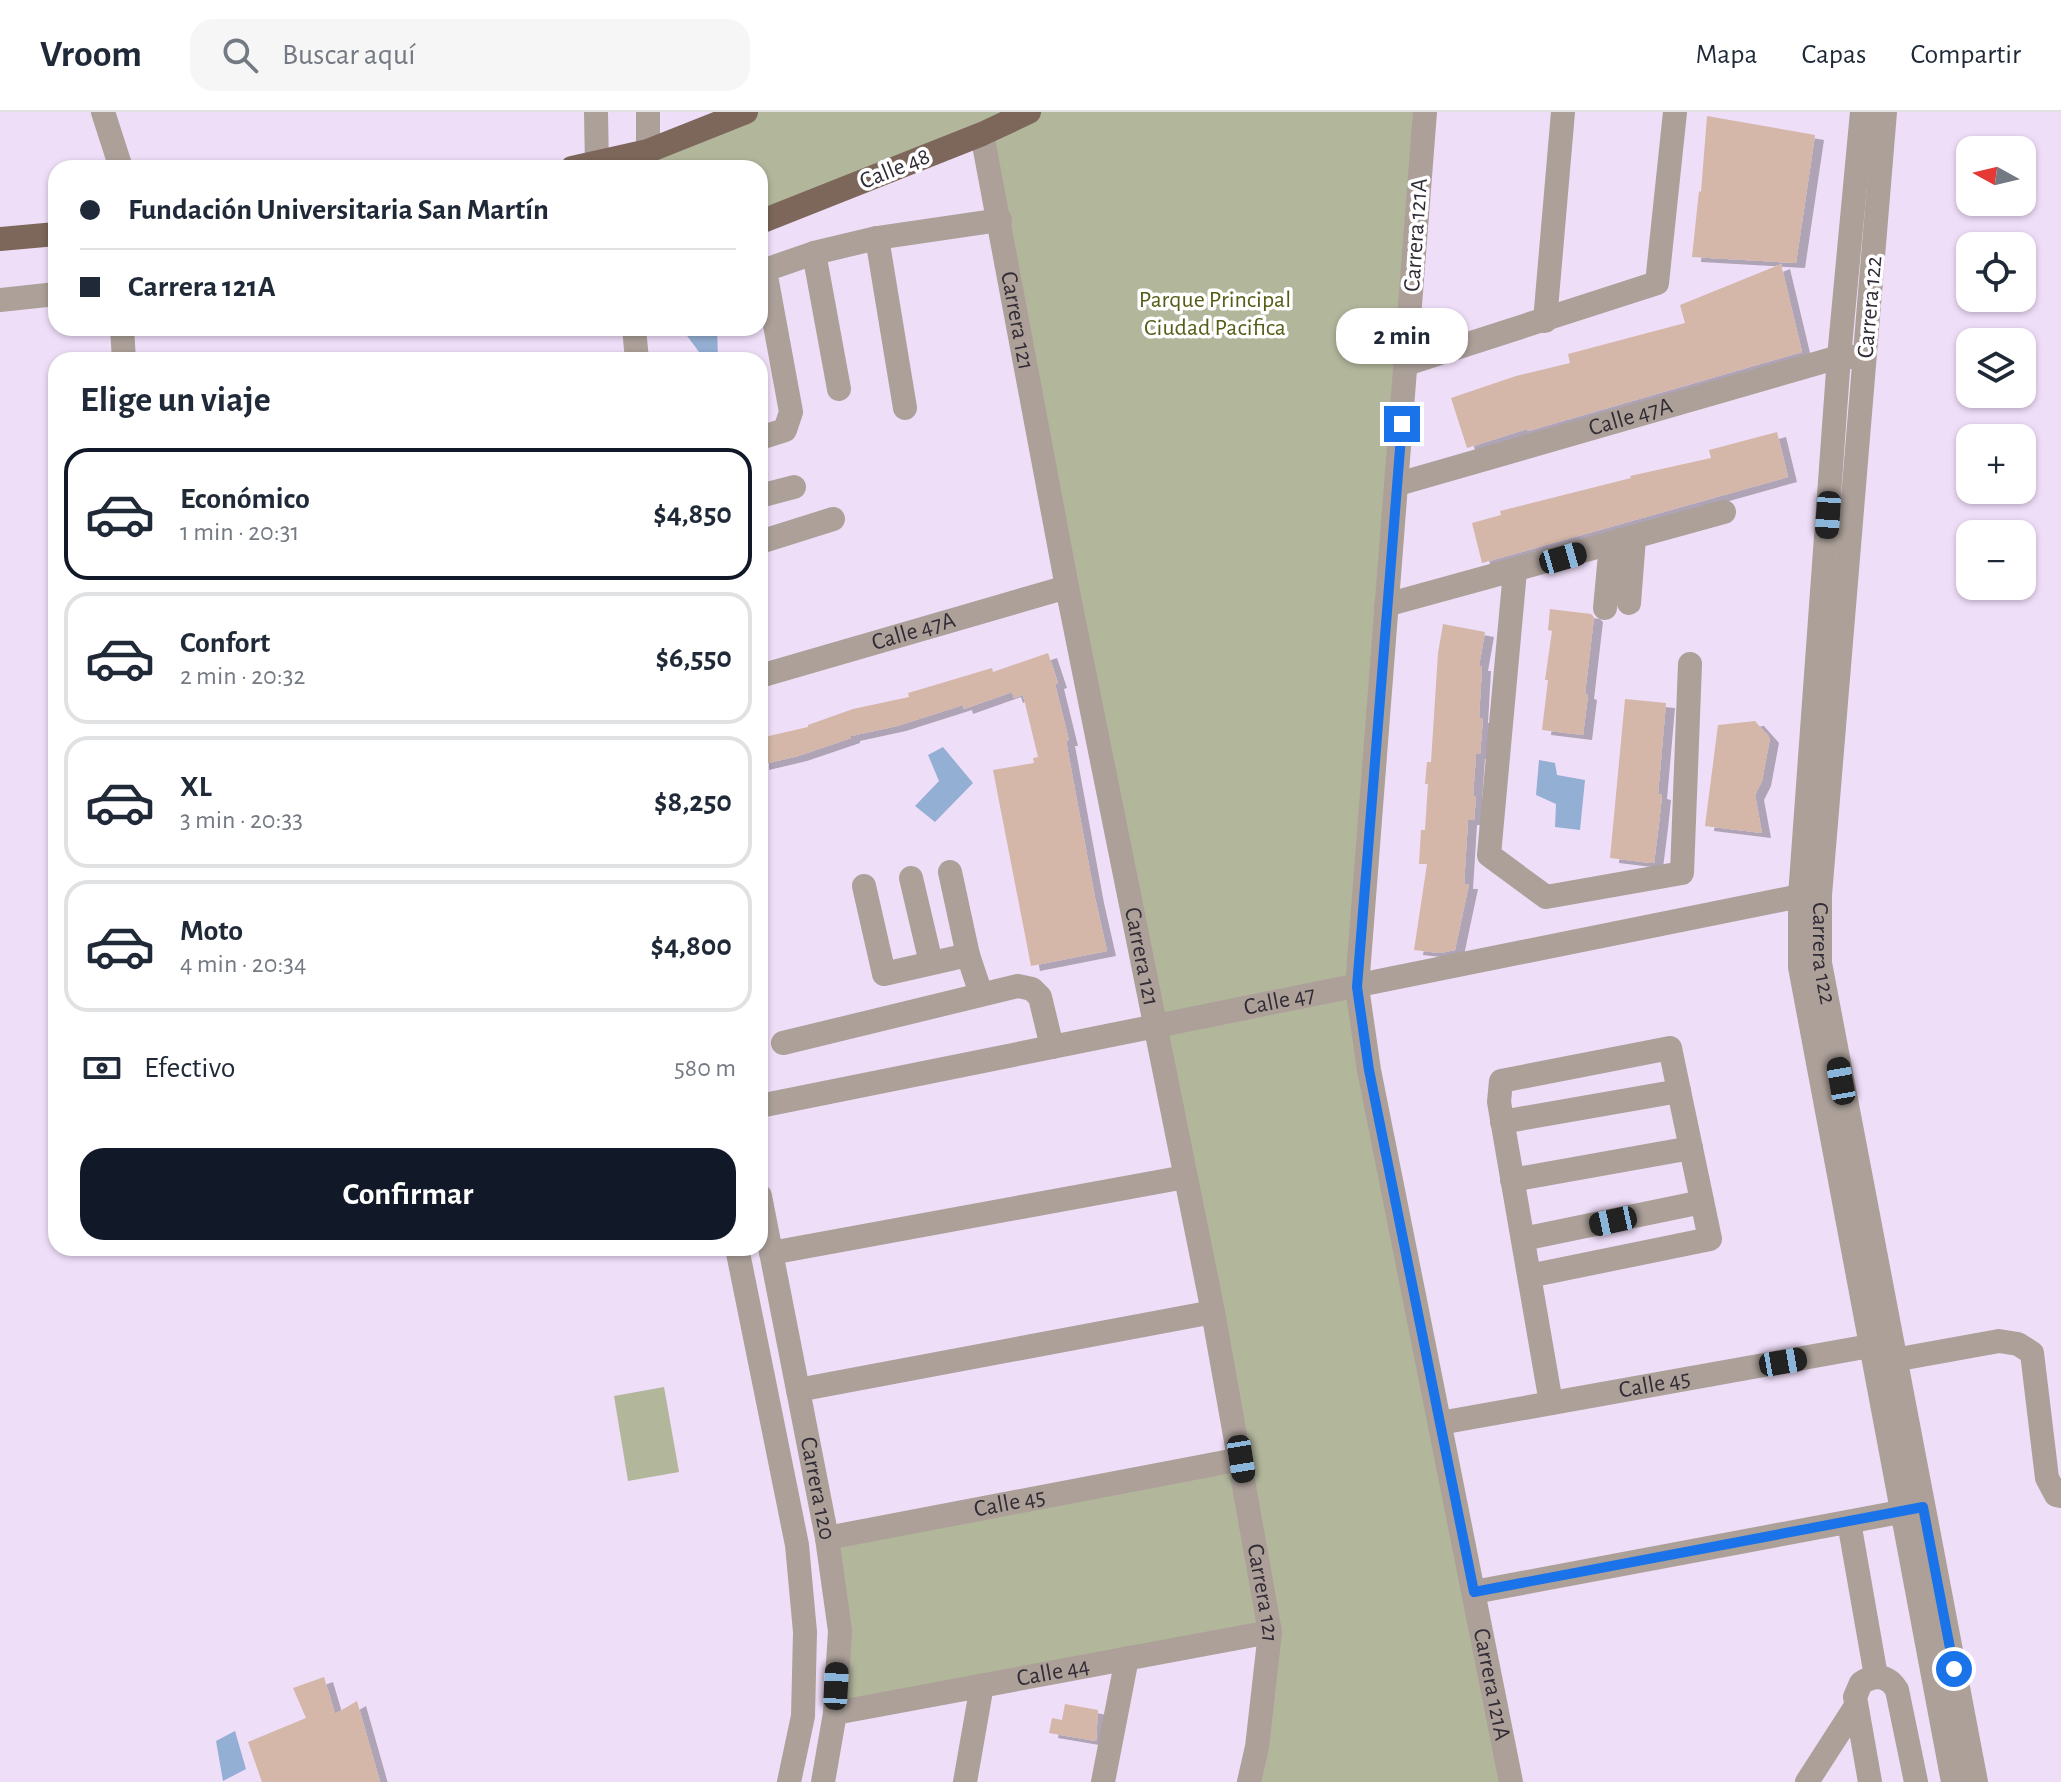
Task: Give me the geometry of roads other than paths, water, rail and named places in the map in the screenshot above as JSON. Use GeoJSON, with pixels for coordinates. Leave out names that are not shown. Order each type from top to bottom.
{"type":"FeatureCollection","features":[{"type":"Feature","properties":{"kind":"main road"},"geometry":{"type":"LineString","coordinates":[[615,160],[648,151],[746,112]]}},
{"type":"Feature","properties":{"kind":"main road","name":"Calle 48"},"geometry":{"type":"LineString","coordinates":[[768,219],[982,134],[1029,112]]}},
{"type":"Feature","properties":{"kind":"main road"},"geometry":{"type":"LineString","coordinates":[[0,239],[48,235]]}},
{"type":"Feature","properties":{"kind":"street"},"geometry":{"type":"LineString","coordinates":[[103,112],[118,160]]}},
{"type":"Feature","properties":{"kind":"street"},"geometry":{"type":"LineString","coordinates":[[648,112],[648,151]]}},
{"type":"Feature","properties":{"kind":"street","name":"Carrera 121A"},"geometry":{"type":"LineString","coordinates":[[1425,112],[1357,987],[1369,1070],[1511,1782]]}},
{"type":"Feature","properties":{"kind":"street"},"geometry":{"type":"LineString","coordinates":[[1545,321],[1563,112]]}},
{"type":"Feature","properties":{"kind":"street"},"geometry":{"type":"LineString","coordinates":[[1406,364],[1657,283],[1675,112]]}},
{"type":"Feature","properties":{"kind":"street","name":"Carrera 122"},"geometry":{"type":"LineString","coordinates":[[1862,112],[1839,357],[1810,896],[1894,1360],[1912,1510],[1953,1782]]}},
{"type":"Feature","properties":{"kind":"street","name":"Carrera 122"},"geometry":{"type":"LineString","coordinates":[[1885,112],[1865,358],[1810,896],[1800,967],[1870,1346],[1976,1782]]}},
{"type":"Feature","properties":{"kind":"street"},"geometry":{"type":"LineString","coordinates":[[596,115],[597,160]]}},
{"type":"Feature","properties":{"kind":"street","name":"Carrera 121"},"geometry":{"type":"LineString","coordinates":[[982,134],[1067,587],[1213,1312],[1270,1632],[1257,1747],[1249,1782]]}},
{"type":"Feature","properties":{"kind":"street"},"geometry":{"type":"LineString","coordinates":[[768,269],[814,253],[877,238],[1000,220]]}},
{"type":"Feature","properties":{"kind":"street"},"geometry":{"type":"LineString","coordinates":[[877,238],[905,408]]}},
{"type":"Feature","properties":{"kind":"street"},"geometry":{"type":"LineString","coordinates":[[814,253],[839,389]]}},
{"type":"Feature","properties":{"kind":"street"},"geometry":{"type":"LineString","coordinates":[[768,287],[791,412],[785,430],[768,435]]}},
{"type":"Feature","properties":{"kind":"street"},"geometry":{"type":"LineString","coordinates":[[0,300],[48,295]]}},
{"type":"Feature","properties":{"kind":"street","name":"Calle 47A"},"geometry":{"type":"LineString","coordinates":[[1398,484],[1839,357],[1865,358]]}},
{"type":"Feature","properties":{"kind":"street"},"geometry":{"type":"LineString","coordinates":[[768,494],[794,487]]}},
{"type":"Feature","properties":{"kind":"street"},"geometry":{"type":"LineString","coordinates":[[1386,605],[1724,512]]}},
{"type":"Feature","properties":{"kind":"street"},"geometry":{"type":"LineString","coordinates":[[768,539],[833,519]]}},
{"type":"Feature","properties":{"kind":"street"},"geometry":{"type":"LineString","coordinates":[[1617,606],[1622,541]]}},
{"type":"Feature","properties":{"kind":"street"},"geometry":{"type":"LineString","coordinates":[[1515,571],[1489,855],[1546,897],[1682,873],[1690,664]]}},
{"type":"Feature","properties":{"kind":"street","name":"Calle 47A"},"geometry":{"type":"LineString","coordinates":[[768,674],[1067,587]]}},
{"type":"Feature","properties":{"kind":"street"},"geometry":{"type":"LineString","coordinates":[[950,872],[968,955],[981,994]]}},
{"type":"Feature","properties":{"kind":"street"},"geometry":{"type":"LineString","coordinates":[[911,878],[931,963]]}},
{"type":"Feature","properties":{"kind":"street"},"geometry":{"type":"LineString","coordinates":[[864,886],[884,974],[968,955]]}},
{"type":"Feature","properties":{"kind":"street","name":"Calle 47"},"geometry":{"type":"LineString","coordinates":[[768,1104],[1810,896]]}},
{"type":"Feature","properties":{"kind":"street"},"geometry":{"type":"LineString","coordinates":[[783,1043],[1018,986],[1032,989],[1040,997],[1052,1047]]}},
{"type":"Feature","properties":{"kind":"street"},"geometry":{"type":"LineString","coordinates":[[1529,1276],[1710,1239],[1670,1048],[1501,1081],[1499,1102],[1502,1122],[1551,1403]]}},
{"type":"Feature","properties":{"kind":"street"},"geometry":{"type":"LineString","coordinates":[[1502,1122],[1679,1091]]}},
{"type":"Feature","properties":{"kind":"street"},"geometry":{"type":"LineString","coordinates":[[1512,1180],[1691,1148]]}},
{"type":"Feature","properties":{"kind":"street"},"geometry":{"type":"LineString","coordinates":[[771,1253],[1185,1177]]}},
{"type":"Feature","properties":{"kind":"street"},"geometry":{"type":"LineString","coordinates":[[1523,1239],[1702,1202]]}},
{"type":"Feature","properties":{"kind":"street","name":"Carrera 120"},"geometry":{"type":"LineString","coordinates":[[768,1237],[827,1538],[840,1631],[835,1713],[823,1782]]}},
{"type":"Feature","properties":{"kind":"street","name":"Carrera 120"},"geometry":{"type":"LineString","coordinates":[[739,1256],[797,1545],[805,1632],[803,1716],[789,1782]]}},
{"type":"Feature","properties":{"kind":"street"},"geometry":{"type":"LineString","coordinates":[[798,1390],[1213,1312]]}},
{"type":"Feature","properties":{"kind":"street"},"geometry":{"type":"LineString","coordinates":[[1894,1360],[1999,1341],[2018,1344],[2032,1353],[2047,1478],[2056,1495],[2061,1496]]}},
{"type":"Feature","properties":{"kind":"street","name":"Calle 45"},"geometry":{"type":"LineString","coordinates":[[1440,1423],[1870,1346]]}},
{"type":"Feature","properties":{"kind":"street","name":"Calle 45"},"geometry":{"type":"LineString","coordinates":[[827,1538],[1241,1459]]}},
{"type":"Feature","properties":{"kind":"street"},"geometry":{"type":"LineString","coordinates":[[1474,1592],[1912,1510]]}},
{"type":"Feature","properties":{"kind":"street"},"geometry":{"type":"LineString","coordinates":[[1849,1522],[1876,1676]]}},
{"type":"Feature","properties":{"kind":"street","name":"Calle 44"},"geometry":{"type":"LineString","coordinates":[[835,1713],[1270,1632]]}},
{"type":"Feature","properties":{"kind":"street"},"geometry":{"type":"LineString","coordinates":[[1103,1782],[1127,1658]]}},
{"type":"Feature","properties":{"kind":"street"},"geometry":{"type":"LineString","coordinates":[[1870,1782],[1855,1697],[1861,1683],[1876,1676],[1889,1680],[1897,1690],[1916,1782]]}},
{"type":"Feature","properties":{"kind":"street"},"geometry":{"type":"LineString","coordinates":[[965,1782],[982,1685]]}},
{"type":"Feature","properties":{"kind":"street"},"geometry":{"type":"LineString","coordinates":[[1807,1782],[1856,1706]]}},
{"type":"Feature","properties":{"kind":"water"},"geometry":{"type":"Polygon","coordinates":[[[687,336],[717,336],[718,352],[699,352],[687,336]]]}},
{"type":"Feature","properties":{"kind":"water"},"geometry":{"type":"Polygon","coordinates":[[[943,747],[973,783],[935,822],[915,806],[939,781],[928,755],[943,747]]]}},
{"type":"Feature","properties":{"kind":"water"},"geometry":{"type":"Polygon","coordinates":[[[1539,760],[1555,763],[1557,775],[1585,780],[1580,830],[1555,827],[1556,804],[1536,795],[1539,760]]]}},
{"type":"Feature","properties":{"kind":"water"},"geometry":{"type":"Polygon","coordinates":[[[235,1731],[246,1769],[223,1781],[216,1741],[235,1731]]]}},
{"type":"Feature","properties":{"kind":"park label","name":"Parque Principal Ciudad Pacifica"},"geometry":{"type":"Point","coordinates":[1215,314]}}]}
